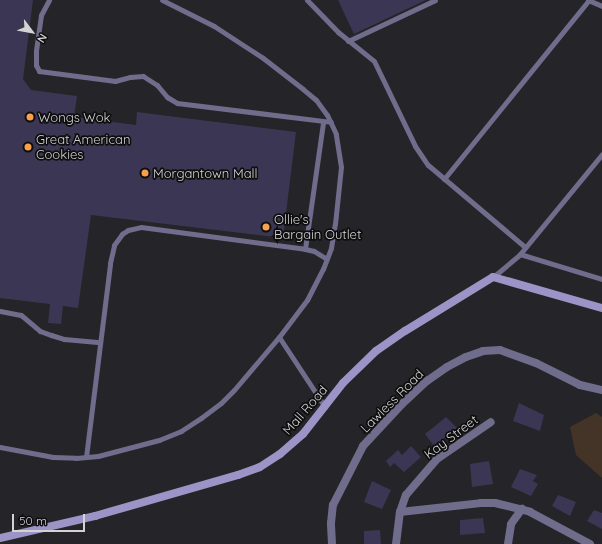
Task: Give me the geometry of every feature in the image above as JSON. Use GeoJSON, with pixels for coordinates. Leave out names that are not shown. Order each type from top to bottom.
{"type":"FeatureCollection","features":[{"type":"Feature","properties":{"kind":"street"},"geometry":{"type":"LineString","coordinates":[[493,277],[602,308]]}},
{"type":"Feature","properties":{"kind":"street","name":"Mall Road"},"geometry":{"type":"LineString","coordinates":[[0,538],[95,516],[238,475],[260,467],[280,454],[303,434],[325,408],[343,383],[376,352],[405,331],[493,277]]}},
{"type":"Feature","properties":{"kind":"street","name":"Lawless Road"},"geometry":{"type":"LineString","coordinates":[[332,544],[331,523],[334,505],[363,446],[402,404],[427,381],[447,367],[466,357],[484,351],[500,350],[536,363],[580,385],[602,390]]}},
{"type":"Feature","properties":{"kind":"street","name":"Kay Street"},"geometry":{"type":"LineString","coordinates":[[396,544],[400,512],[406,495],[437,459],[491,422]]}},
{"type":"Feature","properties":{"kind":"street"},"geometry":{"type":"LineString","coordinates":[[400,512],[481,503],[495,503],[522,509],[590,544]]}},
{"type":"Feature","properties":{"kind":"street"},"geometry":{"type":"LineString","coordinates":[[508,544],[511,524],[522,509]]}},
{"type":"Feature","properties":{"kind":"lane"},"geometry":{"type":"LineString","coordinates":[[48,0],[41,15],[36,51],[36,65],[39,71],[115,81],[130,77],[144,76],[157,85],[167,97],[177,103],[331,122]]}},
{"type":"Feature","properties":{"kind":"lane"},"geometry":{"type":"LineString","coordinates":[[0,447],[53,457],[86,457],[117,452],[159,440],[181,431],[201,418],[234,390],[279,337],[307,300],[327,259],[335,224],[341,167],[336,134],[331,122],[316,100],[281,71],[214,26],[162,0]]}},
{"type":"Feature","properties":{"kind":"lane"},"geometry":{"type":"LineString","coordinates":[[307,0],[348,41],[374,61],[421,156],[444,179],[525,247]]}},
{"type":"Feature","properties":{"kind":"lane"},"geometry":{"type":"LineString","coordinates":[[348,41],[435,0]]}},
{"type":"Feature","properties":{"kind":"lane"},"geometry":{"type":"LineString","coordinates":[[444,179],[588,0],[602,6]]}},
{"type":"Feature","properties":{"kind":"lane"},"geometry":{"type":"LineString","coordinates":[[305,249],[323,122]]}},
{"type":"Feature","properties":{"kind":"lane"},"geometry":{"type":"LineString","coordinates":[[493,277],[520,254],[602,154]]}},
{"type":"Feature","properties":{"kind":"lane"},"geometry":{"type":"LineString","coordinates":[[86,457],[112,252],[117,239],[128,230],[141,228],[305,249],[314,251],[327,259]]}},
{"type":"Feature","properties":{"kind":"lane"},"geometry":{"type":"LineString","coordinates":[[520,254],[602,279]]}},
{"type":"Feature","properties":{"kind":"lane"},"geometry":{"type":"LineString","coordinates":[[0,311],[21,315],[40,331],[51,335],[64,339],[100,342]]}},
{"type":"Feature","properties":{"kind":"lane"},"geometry":{"type":"LineString","coordinates":[[279,337],[325,408]]}},
{"type":"Feature","properties":{"kind":"shaded area"},"geometry":{"type":"Polygon","coordinates":[[[596,413],[602,417],[602,478],[576,455],[570,427],[596,413]]]}},
{"type":"Feature","properties":{"kind":"building","name":"Morgantown Mall"},"geometry":{"type":"Polygon","coordinates":[[[0,0],[33,0],[23,79],[31,90],[77,96],[74,117],[136,125],[137,112],[296,132],[283,238],[91,215],[78,308],[63,306],[61,324],[48,323],[50,304],[0,298],[0,0]]]}},
{"type":"Feature","properties":{"kind":"building"},"geometry":{"type":"Polygon","coordinates":[[[338,0],[426,0],[354,34],[338,0]]]}},
{"type":"Feature","properties":{"kind":"building"},"geometry":{"type":"Polygon","coordinates":[[[519,403],[544,415],[540,431],[513,421],[519,403]]]}},
{"type":"Feature","properties":{"kind":"building"},"geometry":{"type":"Polygon","coordinates":[[[446,417],[457,428],[434,446],[425,434],[446,417]]]}},
{"type":"Feature","properties":{"kind":"building"},"geometry":{"type":"Polygon","coordinates":[[[411,446],[421,457],[404,472],[394,463],[390,467],[386,461],[398,450],[402,455],[411,446]]]}},
{"type":"Feature","properties":{"kind":"building"},"geometry":{"type":"Polygon","coordinates":[[[489,461],[493,484],[472,487],[470,464],[489,461]]]}},
{"type":"Feature","properties":{"kind":"building"},"geometry":{"type":"Polygon","coordinates":[[[520,469],[537,475],[533,481],[538,484],[531,496],[511,487],[520,469]]]}},
{"type":"Feature","properties":{"kind":"building"},"geometry":{"type":"Polygon","coordinates":[[[372,481],[391,490],[382,509],[364,502],[372,481]]]}},
{"type":"Feature","properties":{"kind":"building"},"geometry":{"type":"Polygon","coordinates":[[[558,495],[576,502],[570,516],[552,506],[558,495]]]}},
{"type":"Feature","properties":{"kind":"building"},"geometry":{"type":"Polygon","coordinates":[[[594,510],[602,513],[602,529],[587,521],[594,510]]]}},
{"type":"Feature","properties":{"kind":"building"},"geometry":{"type":"Polygon","coordinates":[[[483,518],[485,533],[460,535],[460,520],[483,518]]]}},
{"type":"Feature","properties":{"kind":"building"},"geometry":{"type":"Polygon","coordinates":[[[380,530],[381,544],[364,544],[364,531],[380,530]]]}},
{"type":"Feature","properties":{"kind":"place","name":"Wongs Wok"},"geometry":{"type":"Point","coordinates":[30,117]}},
{"type":"Feature","properties":{"kind":"place","name":"Great American Cookies"},"geometry":{"type":"Point","coordinates":[28,147]}},
{"type":"Feature","properties":{"kind":"place","name":"Morgantown Mall"},"geometry":{"type":"Point","coordinates":[145,173]}},
{"type":"Feature","properties":{"kind":"place","name":"Ollie's Bargain Outlet"},"geometry":{"type":"Point","coordinates":[266,227]}}]}
